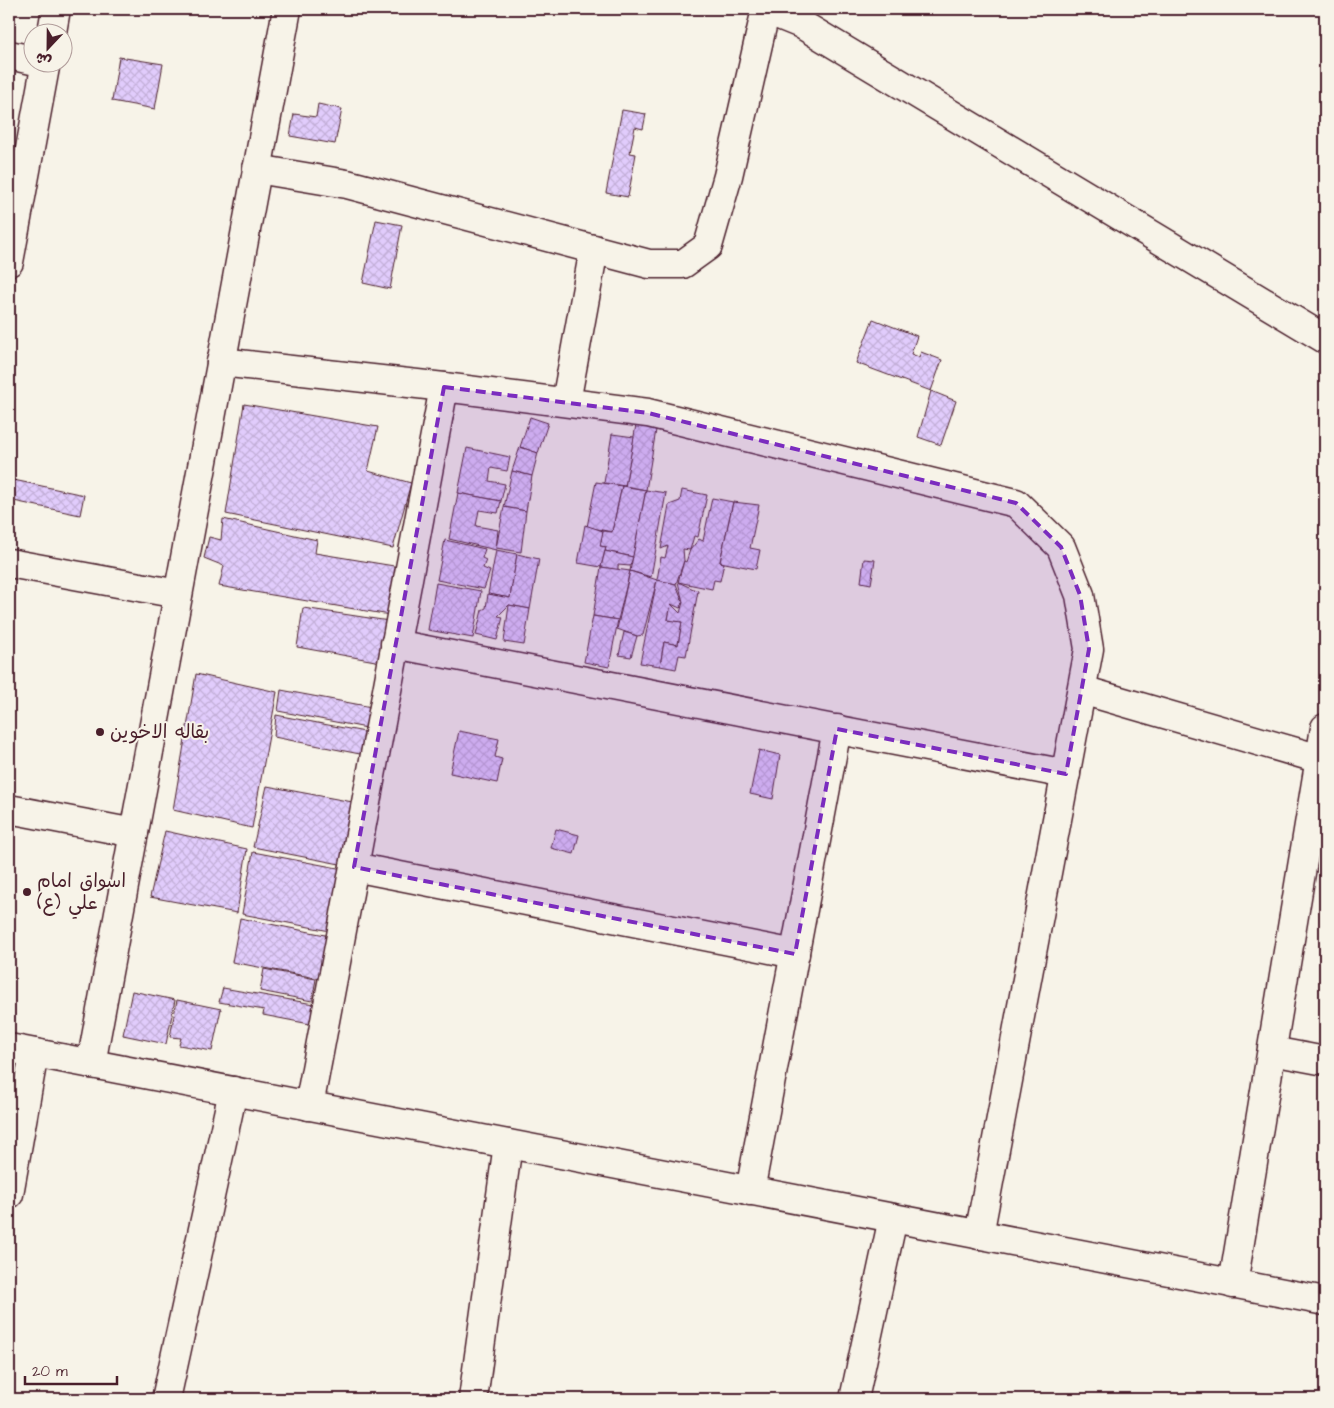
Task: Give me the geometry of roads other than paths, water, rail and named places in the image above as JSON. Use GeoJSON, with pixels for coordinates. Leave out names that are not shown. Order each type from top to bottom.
{"type":"FeatureCollection","features":[{"type":"Feature","properties":{"kind":"street"},"geometry":{"type":"LineString","coordinates":[[54,22],[56,9]]}},
{"type":"Feature","properties":{"kind":"street"},"geometry":{"type":"LineString","coordinates":[[90,1064],[287,9]]}},
{"type":"Feature","properties":{"kind":"street"},"geometry":{"type":"LineString","coordinates":[[257,169],[347,184],[649,264],[683,264],[708,246],[728,176],[765,9],[801,24],[1325,339]]}},
{"type":"Feature","properties":{"kind":"street"},"geometry":{"type":"LineString","coordinates":[[9,55],[22,58]]}},
{"type":"Feature","properties":{"kind":"street"},"geometry":{"type":"LineString","coordinates":[[9,262],[44,72]]}},
{"type":"Feature","properties":{"kind":"street"},"geometry":{"type":"LineString","coordinates":[[566,402],[594,249]]}},
{"type":"Feature","properties":{"kind":"street"},"geometry":{"type":"LineString","coordinates":[[222,362],[444,386],[648,413],[1016,503],[1061,547],[1080,595],[1089,649],[979,1235]]}},
{"type":"Feature","properties":{"kind":"street"},"geometry":{"type":"LineString","coordinates":[[309,1106],[444,386]]}},
{"type":"Feature","properties":{"kind":"street"},"geometry":{"type":"LineString","coordinates":[[9,563],[178,594]]}},
{"type":"Feature","properties":{"kind":"street"},"geometry":{"type":"LineString","coordinates":[[395,644],[1066,774]]}},
{"type":"Feature","properties":{"kind":"street"},"geometry":{"type":"LineString","coordinates":[[1082,690],[1320,759]]}},
{"type":"Feature","properties":{"kind":"street"},"geometry":{"type":"LineString","coordinates":[[1234,1284],[1325,728]]}},
{"type":"Feature","properties":{"kind":"street"},"geometry":{"type":"LineString","coordinates":[[750,1190],[837,729]]}},
{"type":"Feature","properties":{"kind":"street"},"geometry":{"type":"LineString","coordinates":[[9,809],[134,833]]}},
{"type":"Feature","properties":{"kind":"street"},"geometry":{"type":"LineString","coordinates":[[354,867],[795,954]]}},
{"type":"Feature","properties":{"kind":"street"},"geometry":{"type":"LineString","coordinates":[[9,1194],[21,1050],[1325,1301]]}},
{"type":"Feature","properties":{"kind":"street"},"geometry":{"type":"LineString","coordinates":[[1272,1051],[1325,1061]]}},
{"type":"Feature","properties":{"kind":"street"},"geometry":{"type":"LineString","coordinates":[[166,1399],[233,1091]]}},
{"type":"Feature","properties":{"kind":"street"},"geometry":{"type":"LineString","coordinates":[[473,1399],[508,1144]]}},
{"type":"Feature","properties":{"kind":"street"},"geometry":{"type":"LineString","coordinates":[[854,1399],[893,1218]]}},
{"type":"Feature","properties":{"kind":"place","name":"بقاله الاخوين"},"geometry":{"type":"Point","coordinates":[100,732]}},
{"type":"Feature","properties":{"kind":"place","name":"اسواق امام علي (ع)"},"geometry":{"type":"Point","coordinates":[27,892]}}]}
